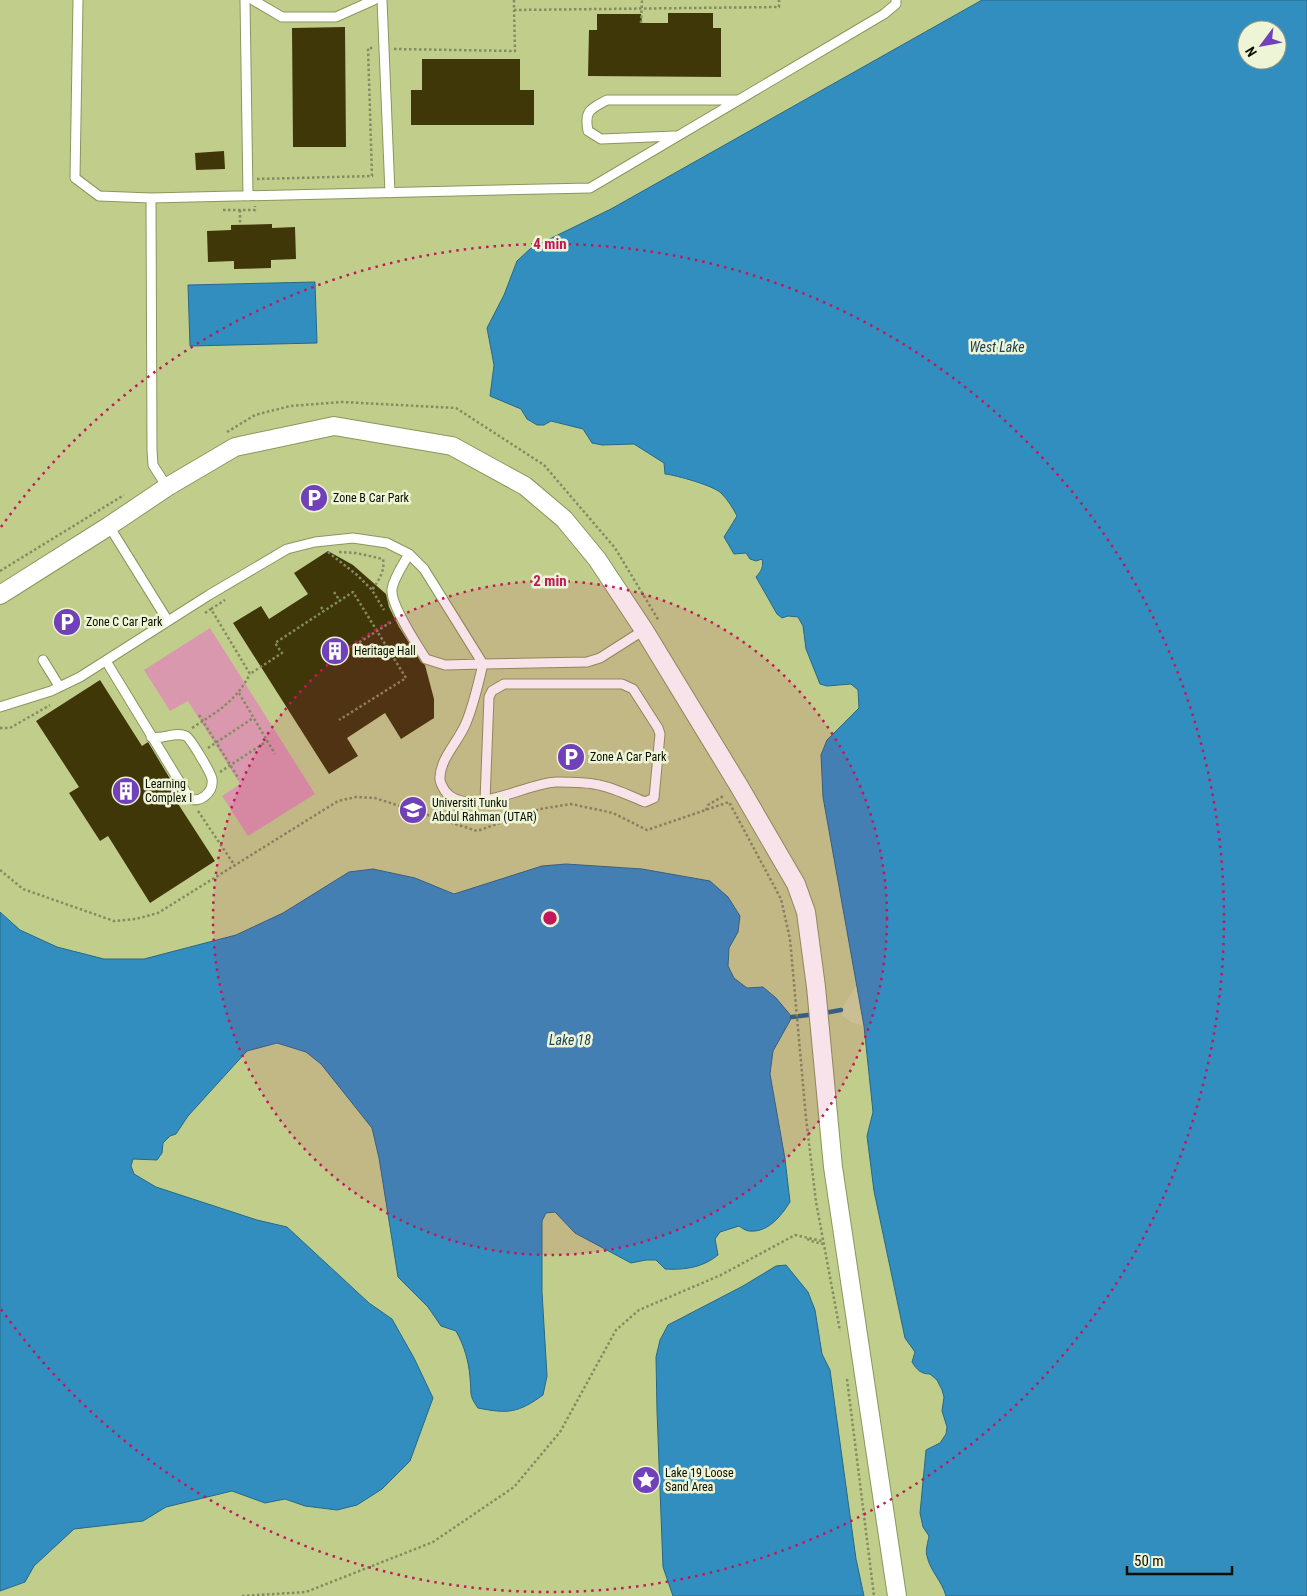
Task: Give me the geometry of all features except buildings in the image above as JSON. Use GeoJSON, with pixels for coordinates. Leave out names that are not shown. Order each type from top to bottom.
{"type":"FeatureCollection","features":[{"type":"Feature","properties":{"kind":"street"},"geometry":{"type":"LineString","coordinates":[[0,595],[110,526],[167,487],[235,447],[334,426],[452,446],[525,486],[564,519],[597,559],[644,630],[796,884],[806,912],[816,987],[833,1167],[896,1596]]}},
{"type":"Feature","properties":{"kind":"lane"},"geometry":{"type":"LineString","coordinates":[[78,0],[74,178],[99,196],[151,198],[590,188],[884,14],[896,4],[896,0]]}},
{"type":"Feature","properties":{"kind":"lane"},"geometry":{"type":"LineString","coordinates":[[245,0],[248,196]]}},
{"type":"Feature","properties":{"kind":"lane"},"geometry":{"type":"LineString","coordinates":[[253,0],[282,17],[336,17],[374,0]]}},
{"type":"Feature","properties":{"kind":"lane"},"geometry":{"type":"LineString","coordinates":[[382,0],[390,193]]}},
{"type":"Feature","properties":{"kind":"lane"},"geometry":{"type":"LineString","coordinates":[[678,136],[601,140],[588,131],[586,119],[592,108],[607,100],[739,100]]}},
{"type":"Feature","properties":{"kind":"lane"},"geometry":{"type":"LineString","coordinates":[[151,198],[152,450],[154,464],[167,487]]}},
{"type":"Feature","properties":{"kind":"lane"},"geometry":{"type":"LineString","coordinates":[[110,526],[168,621]]}},
{"type":"Feature","properties":{"kind":"lane"},"geometry":{"type":"LineString","coordinates":[[0,707],[51,691],[80,676],[287,549],[315,542],[354,538],[387,543],[409,554],[424,568],[483,664],[476,695],[466,724],[441,768],[439,780],[446,792],[457,800],[485,801],[525,788],[554,782],[599,785],[645,802],[654,798],[660,734],[658,728],[633,689],[622,684],[504,684],[492,691],[490,696],[485,801]]}},
{"type":"Feature","properties":{"kind":"lane"},"geometry":{"type":"LineString","coordinates":[[409,554],[394,582],[392,595],[396,607],[426,659],[444,664],[587,662],[600,658],[644,630]]}},
{"type":"Feature","properties":{"kind":"lane"},"geometry":{"type":"LineString","coordinates":[[43,660],[59,686]]}},
{"type":"Feature","properties":{"kind":"lane"},"geometry":{"type":"LineString","coordinates":[[106,661],[151,737],[190,799],[199,800],[206,794],[212,786],[212,777],[189,739],[181,735],[151,737]]}},
{"type":"Feature","properties":{"kind":"path"},"geometry":{"type":"LineString","coordinates":[[514,0],[514,10],[779,7],[779,0]]}},
{"type":"Feature","properties":{"kind":"path"},"geometry":{"type":"LineString","coordinates":[[642,0],[642,23]]}},
{"type":"Feature","properties":{"kind":"path"},"geometry":{"type":"LineString","coordinates":[[240,210],[240,225]]}},
{"type":"Feature","properties":{"kind":"path"},"geometry":{"type":"LineString","coordinates":[[223,434],[255,415],[290,406],[342,402],[456,408],[544,465],[615,548],[661,624]]}},
{"type":"Feature","properties":{"kind":"path"},"geometry":{"type":"LineString","coordinates":[[0,571],[126,494]]}},
{"type":"Feature","properties":{"kind":"path"},"geometry":{"type":"LineString","coordinates":[[372,590],[382,573],[384,562],[382,558],[322,548],[357,575],[372,590],[392,622]]}},
{"type":"Feature","properties":{"kind":"path"},"geometry":{"type":"LineString","coordinates":[[334,592],[340,600]]}},
{"type":"Feature","properties":{"kind":"path"},"geometry":{"type":"LineString","coordinates":[[181,735],[234,699],[239,694],[250,674],[282,653],[275,643],[353,592],[406,678],[339,720]]}},
{"type":"Feature","properties":{"kind":"path"},"geometry":{"type":"LineString","coordinates":[[202,614],[227,599]]}},
{"type":"Feature","properties":{"kind":"path"},"geometry":{"type":"LineString","coordinates":[[320,607],[324,611]]}},
{"type":"Feature","properties":{"kind":"path"},"geometry":{"type":"LineString","coordinates":[[211,609],[250,674]]}},
{"type":"Feature","properties":{"kind":"path"},"geometry":{"type":"LineString","coordinates":[[355,645],[378,631]]}},
{"type":"Feature","properties":{"kind":"path"},"geometry":{"type":"LineString","coordinates":[[239,694],[275,754]]}},
{"type":"Feature","properties":{"kind":"path"},"geometry":{"type":"LineString","coordinates":[[0,728],[10,728],[57,700]]}},
{"type":"Feature","properties":{"kind":"path"},"geometry":{"type":"LineString","coordinates":[[199,715],[239,780]]}},
{"type":"Feature","properties":{"kind":"path"},"geometry":{"type":"LineString","coordinates":[[216,742],[253,718]]}},
{"type":"Feature","properties":{"kind":"path"},"geometry":{"type":"LineString","coordinates":[[230,765],[267,741]]}},
{"type":"Feature","properties":{"kind":"path"},"geometry":{"type":"LineString","coordinates":[[706,810],[708,805],[725,795]]}},
{"type":"Feature","properties":{"kind":"path"},"geometry":{"type":"LineString","coordinates":[[0,870],[23,889],[114,921],[136,919],[158,913],[338,802],[356,797],[375,798],[477,831],[540,809],[571,804],[613,813],[646,830],[729,802],[781,899],[790,939],[806,1118],[816,1202],[840,1332]]}},
{"type":"Feature","properties":{"kind":"path"},"geometry":{"type":"LineString","coordinates":[[190,799],[235,866]]}},
{"type":"Feature","properties":{"kind":"path"},"geometry":{"type":"LineString","coordinates":[[242,1596],[306,1592],[433,1542],[514,1487],[560,1432],[616,1330],[639,1310],[720,1275],[795,1234],[823,1242]]}},
{"type":"Feature","properties":{"kind":"path"},"geometry":{"type":"LineString","coordinates":[[847,1378],[874,1596]]}},
{"type":"Feature","properties":{"kind":"shaded area","name":"Universiti Tunku Abdul Rahman (UTAR)"},"geometry":{"type":"Polygon","coordinates":[[[0,0],[982,0],[611,209],[531,248],[517,261],[504,295],[487,328],[494,365],[490,396],[521,409],[527,419],[544,425],[551,421],[583,429],[602,445],[634,444],[664,463],[665,474],[675,475],[720,492],[730,503],[737,516],[724,536],[729,547],[732,550],[746,552],[762,559],[764,565],[762,570],[788,616],[798,616],[827,686],[851,684],[858,690],[859,708],[827,740],[823,777],[823,797],[857,984],[841,1010],[843,1016],[851,1022],[864,1026],[873,1112],[867,1136],[874,1191],[905,1338],[915,1353],[912,1363],[924,1374],[930,1374],[937,1380],[944,1397],[942,1411],[947,1426],[946,1434],[940,1443],[932,1448],[923,1527],[929,1536],[926,1555],[946,1596],[0,1596],[0,0]]]}},
{"type":"Feature","properties":{"kind":"shaded area"},"geometry":{"type":"Polygon","coordinates":[[[210,628],[315,794],[248,836],[222,796],[240,784],[188,701],[170,711],[144,670],[210,628]]]}},
{"type":"Feature","properties":{"kind":"water","name":"West Lake"},"geometry":{"type":"Polygon","coordinates":[[[982,0],[1307,0],[1307,1596],[946,1596],[926,1552],[929,1536],[923,1527],[920,1513],[926,1450],[940,1443],[946,1434],[947,1427],[942,1411],[944,1397],[937,1380],[930,1374],[920,1371],[912,1362],[915,1352],[905,1338],[874,1191],[867,1136],[873,1112],[864,1026],[823,797],[821,755],[827,740],[859,708],[858,690],[851,684],[827,686],[820,684],[806,649],[803,626],[798,617],[788,616],[782,618],[777,614],[756,577],[762,569],[762,559],[756,561],[750,559],[746,553],[734,554],[724,537],[737,516],[721,493],[694,481],[665,474],[664,463],[634,444],[602,445],[592,443],[583,429],[551,421],[544,425],[537,425],[527,419],[521,409],[490,396],[494,365],[487,328],[504,295],[517,261],[531,248],[611,209],[982,0]]]}},
{"type":"Feature","properties":{"kind":"water"},"geometry":{"type":"Polygon","coordinates":[[[315,282],[317,343],[190,346],[188,285],[315,282]]]}},
{"type":"Feature","properties":{"kind":"water","name":"Lake 18"},"geometry":{"type":"Polygon","coordinates":[[[566,864],[642,869],[710,881],[728,897],[740,916],[738,932],[729,948],[728,966],[734,978],[747,988],[763,987],[776,998],[792,1017],[773,1051],[770,1074],[785,1159],[790,1202],[782,1213],[768,1226],[756,1231],[748,1231],[739,1226],[720,1232],[715,1239],[718,1255],[706,1263],[686,1268],[665,1269],[656,1260],[631,1263],[575,1233],[555,1212],[546,1213],[542,1221],[542,1292],[547,1376],[543,1395],[519,1409],[497,1411],[478,1408],[472,1397],[467,1360],[456,1331],[441,1326],[428,1307],[398,1277],[379,1158],[372,1128],[321,1064],[306,1052],[277,1043],[247,1051],[188,1116],[176,1134],[170,1136],[163,1143],[162,1153],[157,1160],[133,1159],[131,1166],[134,1174],[156,1187],[257,1220],[287,1227],[369,1303],[392,1319],[414,1358],[433,1398],[410,1461],[382,1489],[357,1505],[337,1510],[305,1506],[285,1499],[265,1503],[232,1491],[166,1507],[143,1521],[74,1529],[34,1566],[25,1582],[0,1591],[0,912],[20,930],[57,947],[104,959],[144,959],[236,935],[283,913],[349,872],[373,869],[415,878],[454,894],[542,866],[566,864]]]}},
{"type":"Feature","properties":{"kind":"water"},"geometry":{"type":"Polygon","coordinates":[[[786,1265],[808,1292],[815,1310],[822,1354],[830,1370],[856,1559],[864,1596],[673,1596],[663,1567],[656,1357],[660,1340],[668,1325],[743,1286],[776,1266],[786,1265]]]}},
{"type":"Feature","properties":{"kind":"waterway"},"geometry":{"type":"LineString","coordinates":[[824,1013],[841,1010]]}},
{"type":"Feature","properties":{"kind":"waterway"},"geometry":{"type":"LineString","coordinates":[[792,1017],[816,1014]]}},
{"type":"Feature","properties":{"kind":"place","name":"Zone B Car Park"},"geometry":{"type":"Point","coordinates":[314,498]}},
{"type":"Feature","properties":{"kind":"place","name":"Zone C Car Park"},"geometry":{"type":"Point","coordinates":[67,622]}},
{"type":"Feature","properties":{"kind":"place","name":"Heritage Hall"},"geometry":{"type":"Point","coordinates":[335,651]}},
{"type":"Feature","properties":{"kind":"place","name":"Zone A Car Park"},"geometry":{"type":"Point","coordinates":[571,757]}},
{"type":"Feature","properties":{"kind":"place","name":"Learning Complex I"},"geometry":{"type":"Point","coordinates":[126,791]}},
{"type":"Feature","properties":{"kind":"place","name":"Universiti Tunku Abdul Rahman (UTAR)"},"geometry":{"type":"Point","coordinates":[413,810]}},
{"type":"Feature","properties":{"kind":"place","name":"Lake 19 Loose Sand Area"},"geometry":{"type":"Point","coordinates":[646,1480]}}]}
